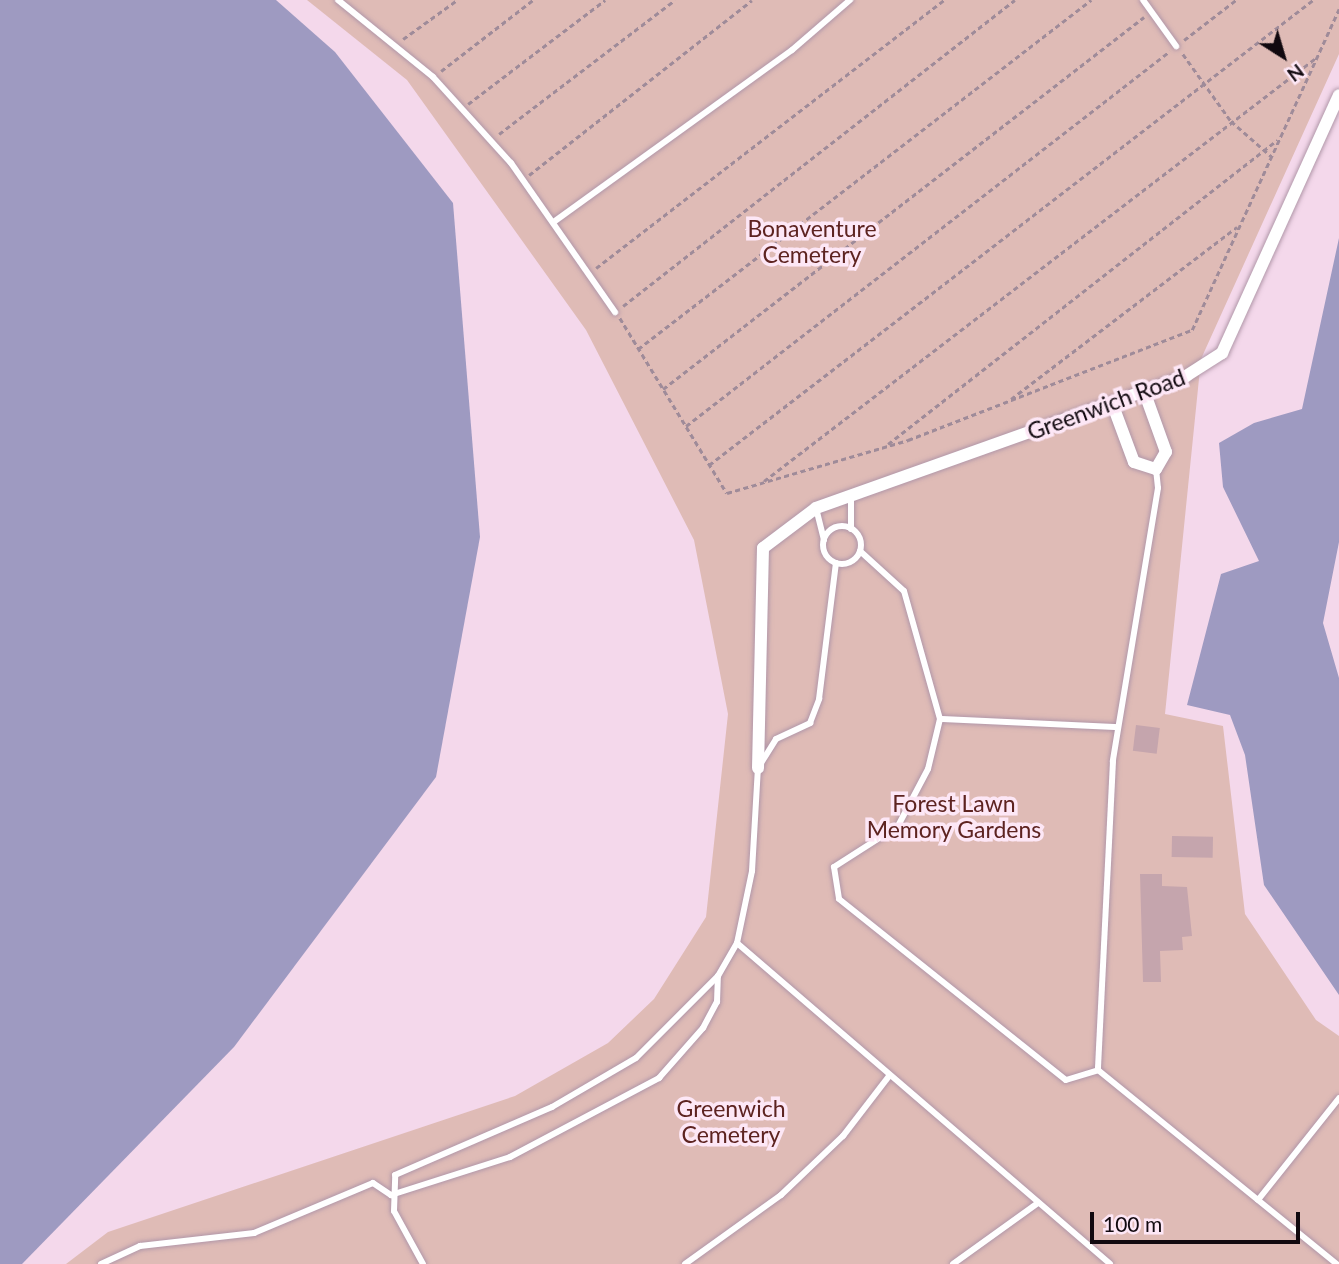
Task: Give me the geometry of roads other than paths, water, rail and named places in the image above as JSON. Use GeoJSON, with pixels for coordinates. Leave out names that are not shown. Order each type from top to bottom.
{"type":"FeatureCollection","features":[{"type":"Feature","properties":{"kind":"street","name":"Greenwich Road"},"geometry":{"type":"LineString","coordinates":[[758,768],[759,583],[763,548],[816,508],[1112,404],[1222,353],[1339,95]]}},
{"type":"Feature","properties":{"kind":"street"},"geometry":{"type":"LineString","coordinates":[[1112,404],[1134,462],[1156,469],[1166,452],[1144,391]]}},
{"type":"Feature","properties":{"kind":"lane"},"geometry":{"type":"LineString","coordinates":[[338,0],[433,77],[490,141],[555,221],[615,312]]}},
{"type":"Feature","properties":{"kind":"lane"},"geometry":{"type":"LineString","coordinates":[[555,221],[792,50],[850,0]]}},
{"type":"Feature","properties":{"kind":"lane"},"geometry":{"type":"LineString","coordinates":[[1143,0],[1176,46]]}},
{"type":"Feature","properties":{"kind":"lane"},"geometry":{"type":"LineString","coordinates":[[1098,1070],[1117,727],[1156,469]]}},
{"type":"Feature","properties":{"kind":"lane"},"geometry":{"type":"LineString","coordinates":[[851,495],[851,529],[860,551],[904,591],[940,719],[928,769],[898,826],[834,867],[839,899],[1066,1080],[1098,1070]]}},
{"type":"Feature","properties":{"kind":"lane"},"geometry":{"type":"LineString","coordinates":[[816,508],[825,552],[836,563],[852,562],[860,551]]}},
{"type":"Feature","properties":{"kind":"lane"},"geometry":{"type":"LineString","coordinates":[[824,540],[835,528],[851,529]]}},
{"type":"Feature","properties":{"kind":"lane"},"geometry":{"type":"LineString","coordinates":[[423,1264],[391,1195],[391,1179],[409,1166],[552,1107],[636,1058],[718,976],[737,943],[752,871],[758,768],[776,739],[810,723],[819,699],[836,563]]}},
{"type":"Feature","properties":{"kind":"lane"},"geometry":{"type":"LineString","coordinates":[[940,719],[1117,727]]}},
{"type":"Feature","properties":{"kind":"lane"},"geometry":{"type":"LineString","coordinates":[[737,943],[1110,1264]]}},
{"type":"Feature","properties":{"kind":"lane"},"geometry":{"type":"LineString","coordinates":[[391,1195],[510,1157],[659,1077],[703,1028],[717,1002],[718,976]]}},
{"type":"Feature","properties":{"kind":"lane"},"geometry":{"type":"LineString","coordinates":[[1098,1070],[1337,1264]]}},
{"type":"Feature","properties":{"kind":"lane"},"geometry":{"type":"LineString","coordinates":[[685,1264],[781,1195],[843,1136],[889,1076]]}},
{"type":"Feature","properties":{"kind":"lane"},"geometry":{"type":"LineString","coordinates":[[1258,1200],[1339,1098]]}},
{"type":"Feature","properties":{"kind":"lane"},"geometry":{"type":"LineString","coordinates":[[101,1264],[140,1246],[254,1233],[373,1183],[391,1195]]}},
{"type":"Feature","properties":{"kind":"lane"},"geometry":{"type":"LineString","coordinates":[[953,1264],[1038,1203]]}},
{"type":"Feature","properties":{"kind":"park label","name":"Bonaventure Cemetery"},"geometry":{"type":"Point","coordinates":[812,241]}},
{"type":"Feature","properties":{"kind":"park label","name":"Forest Lawn Memory Gardens"},"geometry":{"type":"Point","coordinates":[954,816]}},
{"type":"Feature","properties":{"kind":"park label","name":"Greenwich Cemetery"},"geometry":{"type":"Point","coordinates":[731,1121]}}]}
